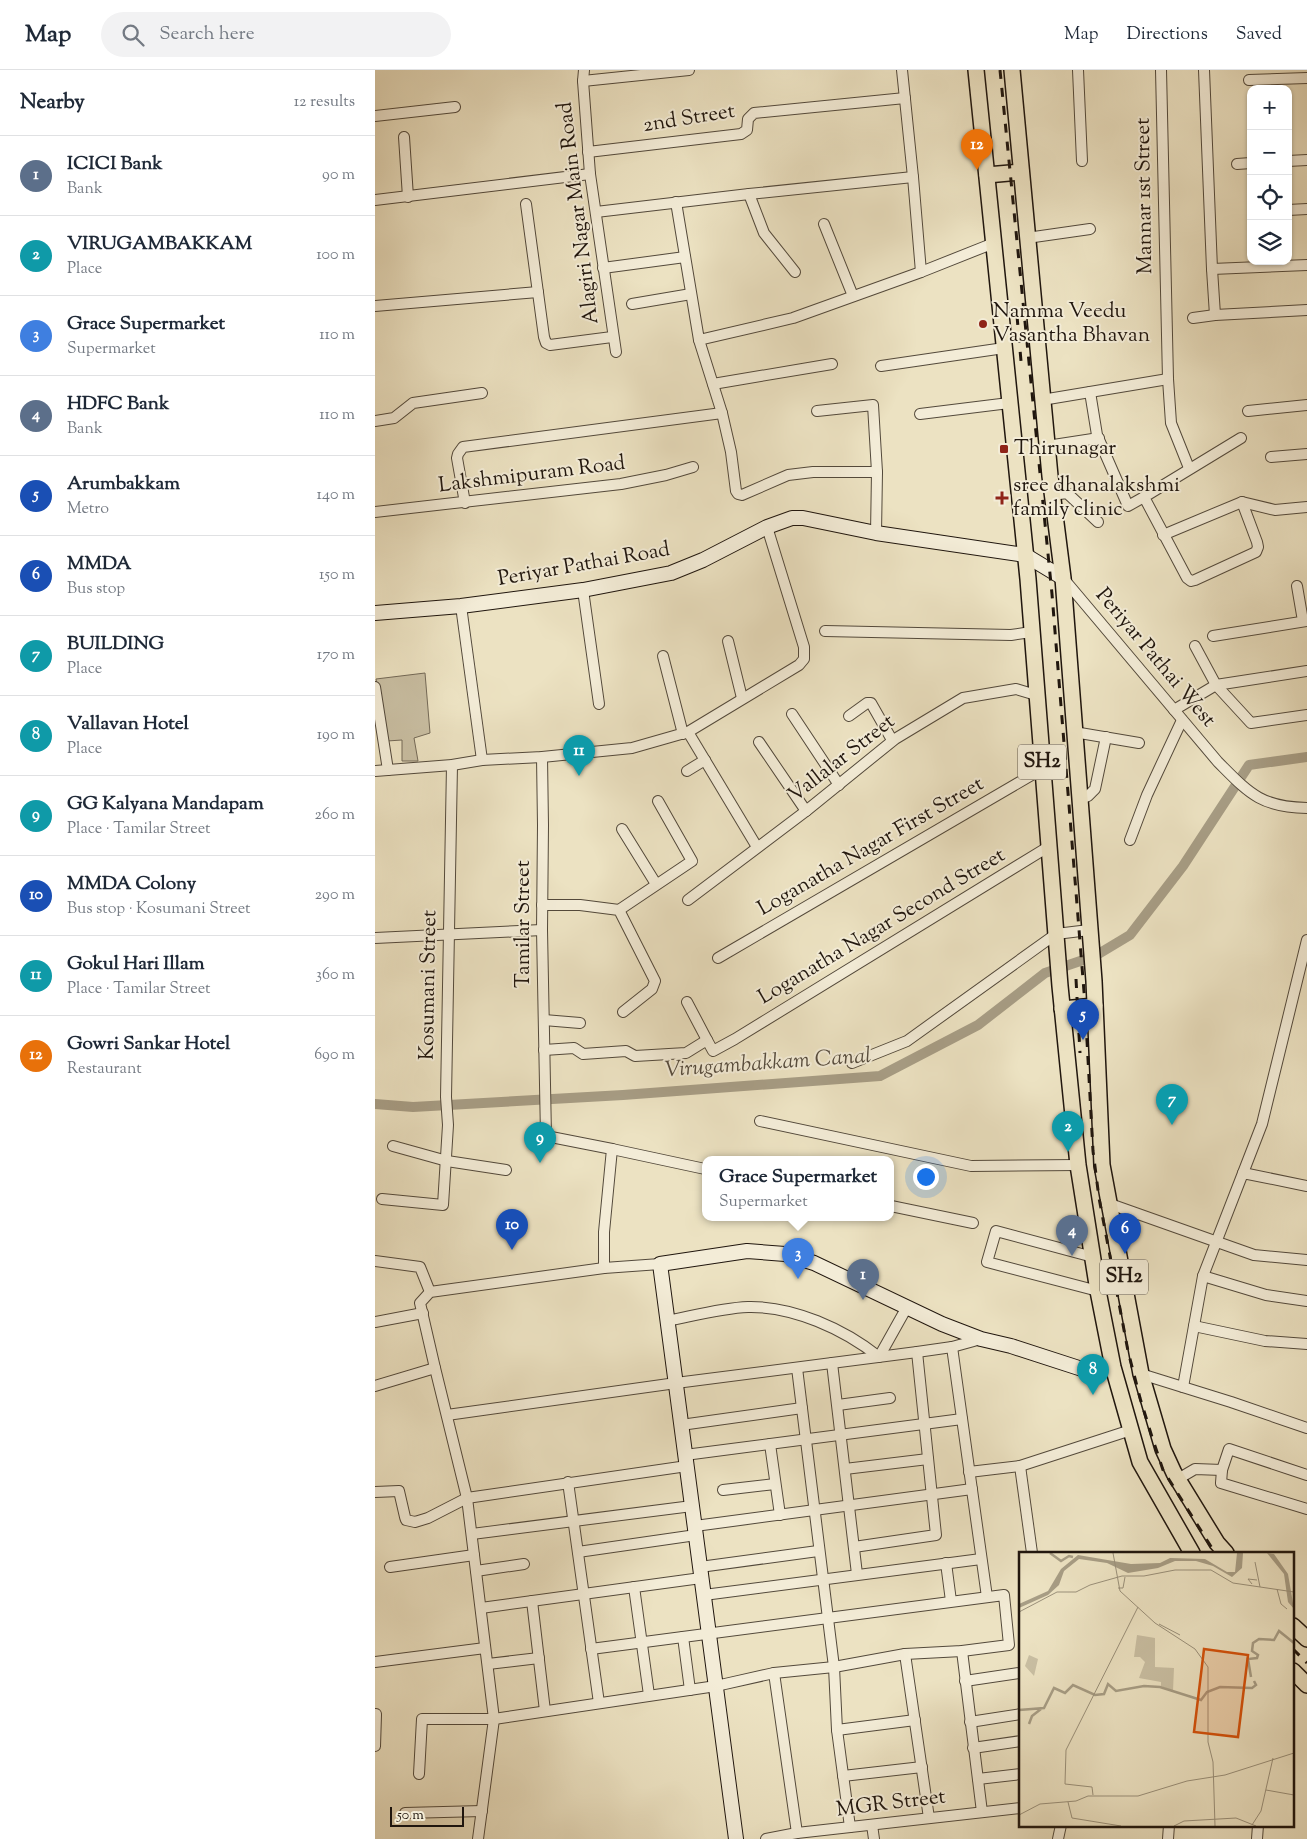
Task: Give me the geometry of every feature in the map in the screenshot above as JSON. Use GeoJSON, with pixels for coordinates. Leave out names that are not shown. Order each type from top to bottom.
{"type":"FeatureCollection","features":[{"type":"Feature","properties":{"kind":"main road","name":"SH2"},"geometry":{"type":"LineString","coordinates":[[976,70],[1025,555],[1056,940],[1078,1166],[1098,1290],[1113,1366],[1140,1462],[1191,1552]]}},
{"type":"Feature","properties":{"kind":"main road","name":"SH2"},"geometry":{"type":"LineString","coordinates":[[1012,70],[1042,400],[1063,578],[1094,981],[1102,1165],[1141,1374],[1163,1450],[1178,1479],[1217,1543],[1225,1552]]}},
{"type":"Feature","properties":{"kind":"main road"},"geometry":{"type":"LineString","coordinates":[[987,175],[1021,172]]}},
{"type":"Feature","properties":{"kind":"main road"},"geometry":{"type":"LineString","coordinates":[[1062,1009],[1095,1006]]}},
{"type":"Feature","properties":{"kind":"main road"},"geometry":{"type":"LineString","coordinates":[[1294,1627],[1307,1639]]}},
{"type":"Feature","properties":{"kind":"main road"},"geometry":{"type":"LineString","coordinates":[[1294,1672],[1307,1685]]}},
{"type":"Feature","properties":{"kind":"street"},"geometry":{"type":"LineString","coordinates":[[583,75],[689,70]]}},
{"type":"Feature","properties":{"kind":"street"},"geometry":{"type":"LineString","coordinates":[[902,70],[921,272]]}},
{"type":"Feature","properties":{"kind":"street"},"geometry":{"type":"LineString","coordinates":[[1078,70],[1082,161]]}},
{"type":"Feature","properties":{"kind":"street","name":"Mannar 1st Street"},"geometry":{"type":"LineString","coordinates":[[1161,70],[1168,378],[1171,423],[1189,468]]}},
{"type":"Feature","properties":{"kind":"street"},"geometry":{"type":"LineString","coordinates":[[1204,70],[1215,315]]}},
{"type":"Feature","properties":{"kind":"street","name":"Alagiri Nagar Main Road"},"geometry":{"type":"LineString","coordinates":[[583,75],[590,174],[612,337],[616,352]]}},
{"type":"Feature","properties":{"kind":"street"},"geometry":{"type":"LineString","coordinates":[[1249,80],[1307,78]]}},
{"type":"Feature","properties":{"kind":"street","name":"2nd Street"},"geometry":{"type":"LineString","coordinates":[[588,152],[741,134],[747,130],[749,119],[754,113],[905,98]]}},
{"type":"Feature","properties":{"kind":"street"},"geometry":{"type":"LineString","coordinates":[[375,116],[455,107]]}},
{"type":"Feature","properties":{"kind":"street"},"geometry":{"type":"LineString","coordinates":[[404,137],[408,197]]}},
{"type":"Feature","properties":{"kind":"street"},"geometry":{"type":"LineString","coordinates":[[1292,161],[1307,160]]}},
{"type":"Feature","properties":{"kind":"street"},"geometry":{"type":"LineString","coordinates":[[1237,164],[1247,163]]}},
{"type":"Feature","properties":{"kind":"street"},"geometry":{"type":"LineString","coordinates":[[375,200],[590,174]]}},
{"type":"Feature","properties":{"kind":"street"},"geometry":{"type":"LineString","coordinates":[[596,212],[913,177]]}},
{"type":"Feature","properties":{"kind":"street"},"geometry":{"type":"LineString","coordinates":[[749,194],[764,233],[795,272]]}},
{"type":"Feature","properties":{"kind":"street"},"geometry":{"type":"LineString","coordinates":[[676,202],[699,340],[722,413],[738,494],[787,475],[813,472],[877,472]]}},
{"type":"Feature","properties":{"kind":"street"},"geometry":{"type":"LineString","coordinates":[[526,204],[546,343],[612,337]]}},
{"type":"Feature","properties":{"kind":"street"},"geometry":{"type":"LineString","coordinates":[[1292,210],[1307,209]]}},
{"type":"Feature","properties":{"kind":"street"},"geometry":{"type":"LineString","coordinates":[[824,224],[853,296]]}},
{"type":"Feature","properties":{"kind":"street"},"geometry":{"type":"LineString","coordinates":[[1027,238],[1089,229]]}},
{"type":"Feature","properties":{"kind":"street"},"geometry":{"type":"LineString","coordinates":[[699,340],[793,318],[921,272],[994,243]]}},
{"type":"Feature","properties":{"kind":"street"},"geometry":{"type":"LineString","coordinates":[[603,268],[685,257]]}},
{"type":"Feature","properties":{"kind":"street"},"geometry":{"type":"LineString","coordinates":[[1212,269],[1307,264]]}},
{"type":"Feature","properties":{"kind":"street"},"geometry":{"type":"LineString","coordinates":[[375,306],[538,292]]}},
{"type":"Feature","properties":{"kind":"street"},"geometry":{"type":"LineString","coordinates":[[632,304],[691,294]]}},
{"type":"Feature","properties":{"kind":"street"},"geometry":{"type":"LineString","coordinates":[[1193,318],[1307,310]]}},
{"type":"Feature","properties":{"kind":"street"},"geometry":{"type":"LineString","coordinates":[[881,366],[1004,348]]}},
{"type":"Feature","properties":{"kind":"street"},"geometry":{"type":"LineString","coordinates":[[713,384],[832,364]]}},
{"type":"Feature","properties":{"kind":"street"},"geometry":{"type":"LineString","coordinates":[[1042,400],[1168,378]]}},
{"type":"Feature","properties":{"kind":"street"},"geometry":{"type":"LineString","coordinates":[[375,421],[393,418],[413,403],[482,392]]}},
{"type":"Feature","properties":{"kind":"street"},"geometry":{"type":"LineString","coordinates":[[1090,392],[1099,438],[1128,506],[1241,438]]}},
{"type":"Feature","properties":{"kind":"street"},"geometry":{"type":"LineString","coordinates":[[920,414],[1009,403]]}},
{"type":"Feature","properties":{"kind":"street"},"geometry":{"type":"LineString","coordinates":[[817,411],[873,405],[877,472],[876,533]]}},
{"type":"Feature","properties":{"kind":"street"},"geometry":{"type":"LineString","coordinates":[[1248,411],[1307,405]]}},
{"type":"Feature","properties":{"kind":"street"},"geometry":{"type":"LineString","coordinates":[[465,503],[457,458],[463,447],[722,413]]}},
{"type":"Feature","properties":{"kind":"street"},"geometry":{"type":"LineString","coordinates":[[1047,446],[1099,438]]}},
{"type":"Feature","properties":{"kind":"street"},"geometry":{"type":"LineString","coordinates":[[1271,457],[1307,454]]}},
{"type":"Feature","properties":{"kind":"street","name":"Lakshmipuram Road"},"geometry":{"type":"LineString","coordinates":[[375,512],[621,484],[666,475],[693,467]]}},
{"type":"Feature","properties":{"kind":"street"},"geometry":{"type":"LineString","coordinates":[[1052,495],[1067,493],[1098,522]]}},
{"type":"Feature","properties":{"kind":"street"},"geometry":{"type":"LineString","coordinates":[[1144,497],[1187,578],[1191,581],[1257,552],[1257,542],[1242,502]]}},
{"type":"Feature","properties":{"kind":"street"},"geometry":{"type":"LineString","coordinates":[[1163,535],[1242,502],[1275,510],[1307,507]]}},
{"type":"Feature","properties":{"kind":"street","name":"Periyar Pathai Road"},"geometry":{"type":"LineString","coordinates":[[375,613],[461,606],[583,590],[671,573],[703,560],[767,527],[792,518],[803,518],[876,533],[1025,555]]}},
{"type":"Feature","properties":{"kind":"street"},"geometry":{"type":"LineString","coordinates":[[375,771],[633,748],[685,733],[799,665],[804,659],[803,647],[767,527]]}},
{"type":"Feature","properties":{"kind":"street"},"geometry":{"type":"LineString","coordinates":[[1025,555],[1063,578]]}},
{"type":"Feature","properties":{"kind":"street","name":"Periyar Pathai West"},"geometry":{"type":"LineString","coordinates":[[1063,578],[1220,764],[1245,789],[1255,797],[1285,808],[1307,808]]}},
{"type":"Feature","properties":{"kind":"street"},"geometry":{"type":"LineString","coordinates":[[1213,636],[1305,621],[1297,586]]}},
{"type":"Feature","properties":{"kind":"street"},"geometry":{"type":"LineString","coordinates":[[583,590],[599,704]]}},
{"type":"Feature","properties":{"kind":"street"},"geometry":{"type":"LineString","coordinates":[[461,606],[482,760]]}},
{"type":"Feature","properties":{"kind":"street"},"geometry":{"type":"LineString","coordinates":[[825,631],[1011,635],[1031,632]]}},
{"type":"Feature","properties":{"kind":"street"},"geometry":{"type":"LineString","coordinates":[[728,641],[742,698]]}},
{"type":"Feature","properties":{"kind":"street"},"geometry":{"type":"LineString","coordinates":[[1195,646],[1216,685],[1251,723],[1307,715]]}},
{"type":"Feature","properties":{"kind":"street"},"geometry":{"type":"LineString","coordinates":[[663,656],[685,733],[705,760],[757,847]]}},
{"type":"Feature","properties":{"kind":"street"},"geometry":{"type":"LineString","coordinates":[[1174,710],[1216,685],[1307,671]]}},
{"type":"Feature","properties":{"kind":"street"},"geometry":{"type":"LineString","coordinates":[[375,687],[388,770]]}},
{"type":"Feature","properties":{"kind":"street","name":"Vallalar Street"},"geometry":{"type":"LineString","coordinates":[[688,900],[807,811],[892,740],[963,698],[1016,689],[1036,695]]}},
{"type":"Feature","properties":{"kind":"street"},"geometry":{"type":"LineString","coordinates":[[849,716],[867,704],[871,704],[892,740]]}},
{"type":"Feature","properties":{"kind":"street"},"geometry":{"type":"LineString","coordinates":[[792,714],[839,785]]}},
{"type":"Feature","properties":{"kind":"street"},"geometry":{"type":"LineString","coordinates":[[1129,840],[1147,795],[1183,720]]}},
{"type":"Feature","properties":{"kind":"street"},"geometry":{"type":"LineString","coordinates":[[1075,732],[1139,743]]}},
{"type":"Feature","properties":{"kind":"street"},"geometry":{"type":"LineString","coordinates":[[1079,799],[1088,796],[1095,789],[1106,737]]}},
{"type":"Feature","properties":{"kind":"street"},"geometry":{"type":"LineString","coordinates":[[759,742],[807,811]]}},
{"type":"Feature","properties":{"kind":"street","name":"Tamilar Street"},"geometry":{"type":"LineString","coordinates":[[542,757],[542,930],[546,1136],[612,1150]]}},
{"type":"Feature","properties":{"kind":"street"},"geometry":{"type":"LineString","coordinates":[[687,771],[705,760]]}},
{"type":"Feature","properties":{"kind":"street","name":"Kosumani Street"},"geometry":{"type":"LineString","coordinates":[[382,1199],[443,1204],[448,1125],[446,1097],[452,765]]}},
{"type":"Feature","properties":{"kind":"street","name":"Loganatha Nagar First Street"},"geometry":{"type":"LineString","coordinates":[[718,958],[1042,769]]}},
{"type":"Feature","properties":{"kind":"street"},"geometry":{"type":"LineString","coordinates":[[542,905],[580,905],[619,910],[692,861],[658,801]]}},
{"type":"Feature","properties":{"kind":"street"},"geometry":{"type":"LineString","coordinates":[[622,829],[656,884]]}},
{"type":"Feature","properties":{"kind":"street","name":"Loganatha Nagar Second Street"},"geometry":{"type":"LineString","coordinates":[[707,1040],[713,1051],[735,1039],[1049,847]]}},
{"type":"Feature","properties":{"kind":"street"},"geometry":{"type":"LineString","coordinates":[[619,910],[655,981],[652,989],[623,1012]]}},
{"type":"Feature","properties":{"kind":"street"},"geometry":{"type":"LineString","coordinates":[[375,938],[449,936],[542,930]]}},
{"type":"Feature","properties":{"kind":"street"},"geometry":{"type":"LineString","coordinates":[[852,1063],[907,1041],[1056,940],[1090,934]]}},
{"type":"Feature","properties":{"kind":"street"},"geometry":{"type":"LineString","coordinates":[[1183,1387],[1203,1276],[1262,1124],[1307,940]]}},
{"type":"Feature","properties":{"kind":"street"},"geometry":{"type":"LineString","coordinates":[[544,1050],[574,1048],[583,1054],[626,1052],[635,1056],[686,1053],[707,1040],[687,1002]]}},
{"type":"Feature","properties":{"kind":"street"},"geometry":{"type":"LineString","coordinates":[[544,1020],[580,1023]]}},
{"type":"Feature","properties":{"kind":"street"},"geometry":{"type":"LineString","coordinates":[[760,1120],[971,1166],[1078,1166]]}},
{"type":"Feature","properties":{"kind":"street"},"geometry":{"type":"LineString","coordinates":[[393,1146],[447,1161],[506,1170]]}},
{"type":"Feature","properties":{"kind":"street"},"geometry":{"type":"LineString","coordinates":[[604,1268],[604,1232],[612,1150],[702,1167]]}},
{"type":"Feature","properties":{"kind":"street"},"geometry":{"type":"LineString","coordinates":[[1243,1173],[1307,1186]]}},
{"type":"Feature","properties":{"kind":"street"},"geometry":{"type":"LineString","coordinates":[[1110,1204],[1255,1255],[1307,1260]]}},
{"type":"Feature","properties":{"kind":"street"},"geometry":{"type":"LineString","coordinates":[[894,1207],[973,1223]]}},
{"type":"Feature","properties":{"kind":"street"},"geometry":{"type":"LineString","coordinates":[[1093,1257],[996,1231],[987,1262],[1098,1290]]}},
{"type":"Feature","properties":{"kind":"street"},"geometry":{"type":"LineString","coordinates":[[478,1839],[494,1719],[467,1498],[421,1303],[430,1292],[604,1268],[660,1264],[747,1251],[785,1254],[814,1263],[942,1324],[981,1339],[1011,1346],[1085,1370],[1103,1370],[1113,1366]]}},
{"type":"Feature","properties":{"kind":"street"},"geometry":{"type":"LineString","coordinates":[[375,1261],[420,1267],[430,1292]]}},
{"type":"Feature","properties":{"kind":"street"},"geometry":{"type":"LineString","coordinates":[[660,1264],[736,1839]]}},
{"type":"Feature","properties":{"kind":"street"},"geometry":{"type":"LineString","coordinates":[[1203,1276],[1266,1295],[1307,1301]]}},
{"type":"Feature","properties":{"kind":"street"},"geometry":{"type":"LineString","coordinates":[[667,1321],[748,1307],[771,1309],[793,1314],[839,1331],[865,1345],[879,1357]]}},
{"type":"Feature","properties":{"kind":"street"},"geometry":{"type":"LineString","coordinates":[[879,1357],[907,1307]]}},
{"type":"Feature","properties":{"kind":"street"},"geometry":{"type":"LineString","coordinates":[[375,1322],[423,1313]]}},
{"type":"Feature","properties":{"kind":"street"},"geometry":{"type":"LineString","coordinates":[[1194,1326],[1265,1340],[1307,1344]]}},
{"type":"Feature","properties":{"kind":"street"},"geometry":{"type":"LineString","coordinates":[[447,1415],[917,1352],[952,1347],[981,1339]]}},
{"type":"Feature","properties":{"kind":"street"},"geometry":{"type":"LineString","coordinates":[[952,1347],[987,1597]]}},
{"type":"Feature","properties":{"kind":"street"},"geometry":{"type":"LineString","coordinates":[[854,1547],[936,1535],[917,1352]]}},
{"type":"Feature","properties":{"kind":"street"},"geometry":{"type":"LineString","coordinates":[[832,1363],[857,1574]]}},
{"type":"Feature","properties":{"kind":"street"},"geometry":{"type":"LineString","coordinates":[[375,1386],[435,1368]]}},
{"type":"Feature","properties":{"kind":"street"},"geometry":{"type":"LineString","coordinates":[[797,1368],[833,1667],[837,1730],[851,1827]]}},
{"type":"Feature","properties":{"kind":"street"},"geometry":{"type":"LineString","coordinates":[[1141,1374],[1307,1428]]}},
{"type":"Feature","properties":{"kind":"street"},"geometry":{"type":"LineString","coordinates":[[838,1405],[890,1398]]}},
{"type":"Feature","properties":{"kind":"street"},"geometry":{"type":"LineString","coordinates":[[681,1425],[802,1408]]}},
{"type":"Feature","properties":{"kind":"street"},"geometry":{"type":"LineString","coordinates":[[375,1492],[399,1491],[405,1517],[407,1520],[415,1522],[428,1518],[467,1498],[569,1482],[770,1444],[962,1419]]}},
{"type":"Feature","properties":{"kind":"street"},"geometry":{"type":"LineString","coordinates":[[969,1472],[1020,1466],[1131,1430]]}},
{"type":"Feature","properties":{"kind":"street"},"geometry":{"type":"LineString","coordinates":[[770,1444],[780,1515]]}},
{"type":"Feature","properties":{"kind":"street"},"geometry":{"type":"LineString","coordinates":[[1307,1475],[1229,1449],[1222,1470],[1221,1483],[1307,1509]]}},
{"type":"Feature","properties":{"kind":"street"},"geometry":{"type":"LineString","coordinates":[[845,1469],[928,1458]]}},
{"type":"Feature","properties":{"kind":"street"},"geometry":{"type":"LineString","coordinates":[[1020,1466],[1032,1552]]}},
{"type":"Feature","properties":{"kind":"street"},"geometry":{"type":"LineString","coordinates":[[1178,1479],[1195,1469],[1222,1470]]}},
{"type":"Feature","properties":{"kind":"street"},"geometry":{"type":"LineString","coordinates":[[569,1482],[599,1703]]}},
{"type":"Feature","properties":{"kind":"street"},"geometry":{"type":"LineString","coordinates":[[723,1490],[775,1484]]}},
{"type":"Feature","properties":{"kind":"street"},"geometry":{"type":"LineString","coordinates":[[578,1552],[780,1515],[972,1489]]}},
{"type":"Feature","properties":{"kind":"street"},"geometry":{"type":"LineString","coordinates":[[472,1534],[692,1506]]}},
{"type":"Feature","properties":{"kind":"street"},"geometry":{"type":"LineString","coordinates":[[481,1608],[635,1587],[701,1572],[819,1551]]}},
{"type":"Feature","properties":{"kind":"street"},"geometry":{"type":"LineString","coordinates":[[390,1567],[474,1555]]}},
{"type":"Feature","properties":{"kind":"street"},"geometry":{"type":"LineString","coordinates":[[704,1595],[822,1578],[981,1559]]}},
{"type":"Feature","properties":{"kind":"street"},"geometry":{"type":"LineString","coordinates":[[946,1563],[951,1601]]}},
{"type":"Feature","properties":{"kind":"street"},"geometry":{"type":"LineString","coordinates":[[476,1571],[524,1564]]}},
{"type":"Feature","properties":{"kind":"street"},"geometry":{"type":"LineString","coordinates":[[635,1587],[649,1695]]}},
{"type":"Feature","properties":{"kind":"street"},"geometry":{"type":"LineString","coordinates":[[419,1774],[422,1719],[494,1719],[716,1686],[774,1673],[833,1667],[905,1654],[962,1651],[1009,1645],[1004,1595],[591,1649]]}},
{"type":"Feature","properties":{"kind":"street"},"geometry":{"type":"LineString","coordinates":[[532,1601],[545,1711]]}},
{"type":"Feature","properties":{"kind":"street"},"geometry":{"type":"LineString","coordinates":[[683,1637],[690,1690]]}},
{"type":"Feature","properties":{"kind":"street"},"geometry":{"type":"LineString","coordinates":[[375,1662],[485,1648]]}},
{"type":"Feature","properties":{"kind":"street"},"geometry":{"type":"LineString","coordinates":[[962,1651],[982,1812]]}},
{"type":"Feature","properties":{"kind":"street"},"geometry":{"type":"LineString","coordinates":[[905,1654],[929,1818]]}},
{"type":"Feature","properties":{"kind":"street"},"geometry":{"type":"LineString","coordinates":[[488,1664],[539,1658]]}},
{"type":"Feature","properties":{"kind":"street"},"geometry":{"type":"LineString","coordinates":[[965,1681],[1019,1672]]}},
{"type":"Feature","properties":{"kind":"street"},"geometry":{"type":"LineString","coordinates":[[774,1673],[797,1833]]}},
{"type":"Feature","properties":{"kind":"street"},"geometry":{"type":"LineString","coordinates":[[375,1746],[376,1714]]}},
{"type":"Feature","properties":{"kind":"street"},"geometry":{"type":"LineString","coordinates":[[970,1722],[1019,1714]]}},
{"type":"Feature","properties":{"kind":"street"},"geometry":{"type":"LineString","coordinates":[[837,1730],[915,1720]]}},
{"type":"Feature","properties":{"kind":"street"},"geometry":{"type":"LineString","coordinates":[[973,1748],[1019,1741]]}},
{"type":"Feature","properties":{"kind":"street"},"geometry":{"type":"LineString","coordinates":[[843,1776],[922,1767]]}},
{"type":"Feature","properties":{"kind":"street"},"geometry":{"type":"LineString","coordinates":[[978,1779],[1019,1774]]}},
{"type":"Feature","properties":{"kind":"street","name":"MGR Street"},"geometry":{"type":"LineString","coordinates":[[766,1839],[797,1833],[1019,1808]]}},
{"type":"Feature","properties":{"kind":"street"},"geometry":{"type":"LineString","coordinates":[[405,1813],[482,1811]]}},
{"type":"Feature","properties":{"kind":"street"},"geometry":{"type":"LineString","coordinates":[[872,1825],[874,1839]]}},
{"type":"Feature","properties":{"kind":"street"},"geometry":{"type":"LineString","coordinates":[[1058,1839],[1061,1826]]}},
{"type":"Feature","properties":{"kind":"street"},"geometry":{"type":"LineString","coordinates":[[1168,1839],[1169,1826]]}},
{"type":"Feature","properties":{"kind":"street"},"geometry":{"type":"LineString","coordinates":[[1257,1839],[1258,1826]]}},
{"type":"Feature","properties":{"kind":"shaded area"},"geometry":{"type":"Polygon","coordinates":[[[425,673],[430,733],[414,738],[418,761],[402,761],[402,740],[387,741],[376,679],[425,673]]]}},
{"type":"Feature","properties":{"kind":"waterway","name":"Virugambakkam Canal"},"geometry":{"type":"LineString","coordinates":[[375,1104],[413,1107],[623,1095],[880,1076],[978,1025],[1045,973],[1095,956],[1130,935],[1183,866],[1249,765],[1307,757]]}},
{"type":"Feature","properties":{"kind":"railway"},"geometry":{"type":"LineString","coordinates":[[1000,70],[1052,594],[1085,1004],[1093,1151],[1099,1198],[1128,1351],[1152,1437],[1163,1470],[1214,1552]]}},
{"type":"Feature","properties":{"kind":"railway"},"geometry":{"type":"LineString","coordinates":[[1017,316],[1021,361]]}},
{"type":"Feature","properties":{"kind":"railway"},"geometry":{"type":"LineString","coordinates":[[1076,979],[1080,1053]]}},
{"type":"Feature","properties":{"kind":"railway"},"geometry":{"type":"LineString","coordinates":[[1294,1650],[1307,1663]]}},
{"type":"Feature","properties":{"kind":"place","name":"Gowri Sankar Hotel"},"geometry":{"type":"Point","coordinates":[977,170]}},
{"type":"Feature","properties":{"kind":"place","name":"Namma Veedu Vasantha Bhavan"},"geometry":{"type":"Point","coordinates":[983,324]}},
{"type":"Feature","properties":{"kind":"place","name":"Thirunagar"},"geometry":{"type":"Point","coordinates":[1004,449]}},
{"type":"Feature","properties":{"kind":"place","name":"sree dhanalakshmi family clinic"},"geometry":{"type":"Point","coordinates":[1002,498]}},
{"type":"Feature","properties":{"kind":"place","name":"Gokul Hari Illam"},"geometry":{"type":"Point","coordinates":[579,776]}},
{"type":"Feature","properties":{"kind":"place","name":"Arumbakkam"},"geometry":{"type":"Point","coordinates":[1083,1040]}},
{"type":"Feature","properties":{"kind":"place","name":"BUILDING"},"geometry":{"type":"Point","coordinates":[1172,1125]}},
{"type":"Feature","properties":{"kind":"place","name":"VIRUGAMBAKKAM"},"geometry":{"type":"Point","coordinates":[1068,1152]}},
{"type":"Feature","properties":{"kind":"place","name":"GG Kalyana Mandapam"},"geometry":{"type":"Point","coordinates":[540,1163]}},
{"type":"Feature","properties":{"kind":"place","name":"MMDA Colony"},"geometry":{"type":"Point","coordinates":[512,1250]}},
{"type":"Feature","properties":{"kind":"place","name":"MMDA"},"geometry":{"type":"Point","coordinates":[1125,1254]}},
{"type":"Feature","properties":{"kind":"place","name":"HDFC Bank"},"geometry":{"type":"Point","coordinates":[1072,1256]}},
{"type":"Feature","properties":{"kind":"place","name":"Grace Supermarket"},"geometry":{"type":"Point","coordinates":[798,1279]}},
{"type":"Feature","properties":{"kind":"place","name":"ICICI Bank"},"geometry":{"type":"Point","coordinates":[863,1300]}},
{"type":"Feature","properties":{"kind":"place","name":"Vallavan Hotel"},"geometry":{"type":"Point","coordinates":[1093,1395]}}]}
